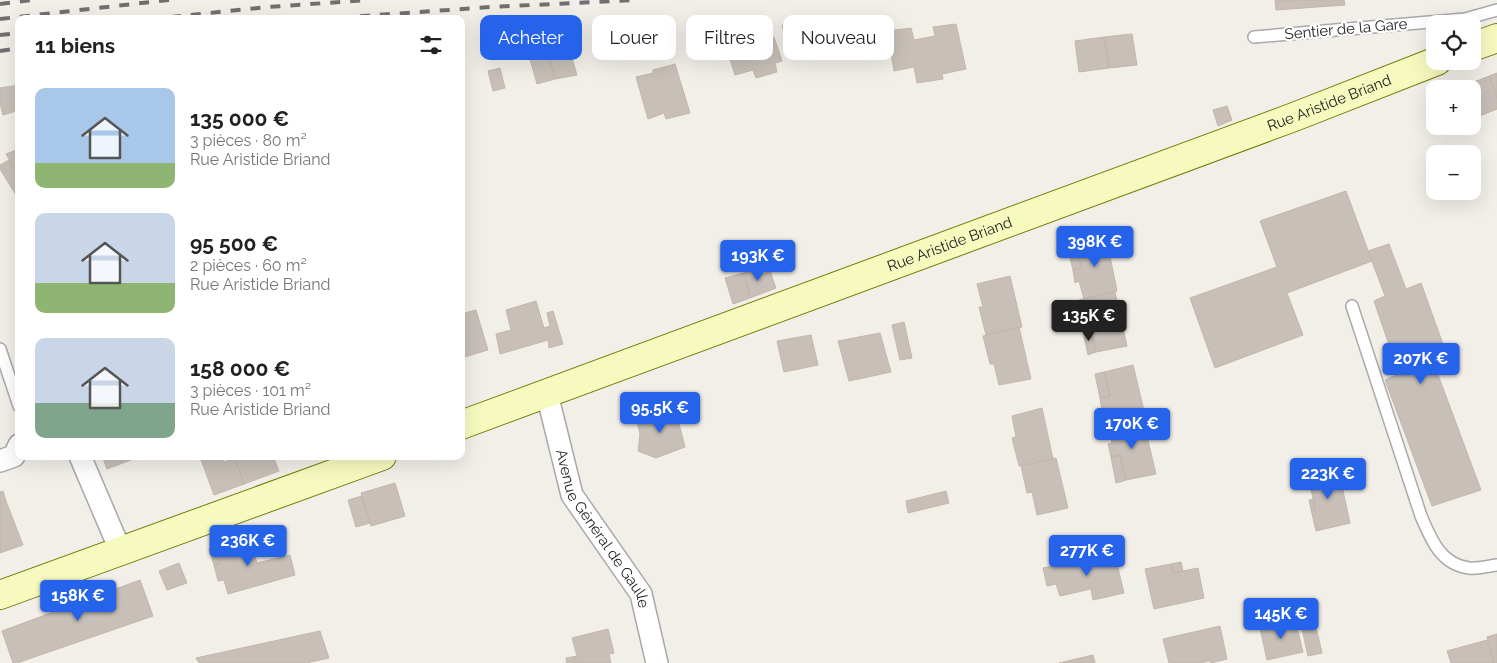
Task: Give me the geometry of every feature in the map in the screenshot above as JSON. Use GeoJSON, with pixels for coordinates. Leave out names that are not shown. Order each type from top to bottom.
{"type":"FeatureCollection","features":[{"type":"Feature","properties":{"kind":"street"},"geometry":{"type":"LineString","coordinates":[[1481,44],[1497,38]]}},
{"type":"Feature","properties":{"kind":"street","name":"Rue Aristide Briand"},"geometry":{"type":"LineString","coordinates":[[465,425],[1281,122],[1426,65]]}},
{"type":"Feature","properties":{"kind":"street","name":"Avenue Général de Gaulle"},"geometry":{"type":"LineString","coordinates":[[547,394],[572,495],[641,594],[657,663]]}},
{"type":"Feature","properties":{"kind":"street"},"geometry":{"type":"LineString","coordinates":[[0,461],[14,456],[15,454]]}},
{"type":"Feature","properties":{"kind":"street"},"geometry":{"type":"LineString","coordinates":[[82,460],[121,552]]}},
{"type":"Feature","properties":{"kind":"street"},"geometry":{"type":"LineString","coordinates":[[0,595],[371,460]]}},
{"type":"Feature","properties":{"kind":"lane","name":"Sentier de la Gare"},"geometry":{"type":"LineString","coordinates":[[1254,37],[1465,19],[1497,10]]}},
{"type":"Feature","properties":{"kind":"lane"},"geometry":{"type":"LineString","coordinates":[[1352,306],[1422,516],[1433,543],[1448,561],[1469,568],[1497,565]]}},
{"type":"Feature","properties":{"kind":"lane"},"geometry":{"type":"LineString","coordinates":[[0,349],[15,394]]}},
{"type":"Feature","properties":{"kind":"building"},"geometry":{"type":"Polygon","coordinates":[[[1275,0],[1344,0],[1345,5],[1276,10],[1275,0]]]}},
{"type":"Feature","properties":{"kind":"building"},"geometry":{"type":"Polygon","coordinates":[[[956,24],[966,69],[942,74],[943,79],[917,83],[914,67],[894,71],[892,60],[894,60],[894,30],[911,28],[914,40],[935,36],[933,27],[956,24]]]}},
{"type":"Feature","properties":{"kind":"building"},"geometry":{"type":"Polygon","coordinates":[[[1132,34],[1137,65],[1109,68],[1104,37],[1132,34]]]}},
{"type":"Feature","properties":{"kind":"building"},"geometry":{"type":"Polygon","coordinates":[[[773,37],[782,61],[775,63],[777,72],[756,78],[753,70],[735,75],[730,60],[773,60],[773,37]]]}},
{"type":"Feature","properties":{"kind":"building"},"geometry":{"type":"Polygon","coordinates":[[[1104,37],[1109,68],[1079,72],[1075,41],[1104,37]]]}},
{"type":"Feature","properties":{"kind":"building"},"geometry":{"type":"Polygon","coordinates":[[[530,60],[550,60],[555,79],[537,84],[530,60]]]}},
{"type":"Feature","properties":{"kind":"building"},"geometry":{"type":"Polygon","coordinates":[[[550,60],[573,60],[577,75],[555,79],[550,60]]]}},
{"type":"Feature","properties":{"kind":"building"},"geometry":{"type":"Polygon","coordinates":[[[675,64],[690,113],[666,119],[664,113],[648,119],[636,77],[653,73],[653,70],[675,64]]]}},
{"type":"Feature","properties":{"kind":"building"},"geometry":{"type":"Polygon","coordinates":[[[500,68],[505,88],[493,91],[488,71],[500,68]]]}},
{"type":"Feature","properties":{"kind":"building"},"geometry":{"type":"Polygon","coordinates":[[[1497,73],[1497,98],[1489,76],[1497,73]]]}},
{"type":"Feature","properties":{"kind":"building"},"geometry":{"type":"Polygon","coordinates":[[[1489,76],[1497,98],[1497,109],[1481,115],[1481,80],[1479,80],[1489,76]]]}},
{"type":"Feature","properties":{"kind":"building"},"geometry":{"type":"Polygon","coordinates":[[[15,86],[15,111],[3,115],[0,103],[0,88],[15,86]]]}},
{"type":"Feature","properties":{"kind":"building"},"geometry":{"type":"Polygon","coordinates":[[[1227,106],[1232,120],[1218,126],[1213,110],[1227,106]]]}},
{"type":"Feature","properties":{"kind":"building"},"geometry":{"type":"Polygon","coordinates":[[[15,151],[15,170],[6,154],[15,151]]]}},
{"type":"Feature","properties":{"kind":"building"},"geometry":{"type":"Polygon","coordinates":[[[9,160],[15,170],[15,193],[0,169],[0,165],[9,160]]]}},
{"type":"Feature","properties":{"kind":"building"},"geometry":{"type":"Polygon","coordinates":[[[1346,191],[1372,261],[1287,293],[1303,335],[1215,368],[1190,298],[1277,267],[1260,221],[1346,191]]]}},
{"type":"Feature","properties":{"kind":"building"},"geometry":{"type":"Polygon","coordinates":[[[1106,236],[1117,291],[1084,299],[1079,281],[1075,283],[1073,270],[1081,268],[1076,243],[1106,236]]]}},
{"type":"Feature","properties":{"kind":"building"},"geometry":{"type":"Polygon","coordinates":[[[1076,243],[1081,268],[1073,270],[1067,245],[1076,243]]]}},
{"type":"Feature","properties":{"kind":"building"},"geometry":{"type":"Polygon","coordinates":[[[1389,244],[1406,289],[1421,283],[1448,358],[1434,364],[1481,490],[1432,506],[1385,380],[1399,374],[1374,301],[1385,296],[1368,251],[1389,244]]]}},
{"type":"Feature","properties":{"kind":"building"},"geometry":{"type":"Polygon","coordinates":[[[752,266],[754,277],[770,271],[776,288],[750,298],[743,268],[752,266]]]}},
{"type":"Feature","properties":{"kind":"building"},"geometry":{"type":"Polygon","coordinates":[[[744,273],[750,298],[733,304],[725,278],[744,273]]]}},
{"type":"Feature","properties":{"kind":"building"},"geometry":{"type":"Polygon","coordinates":[[[1010,276],[1022,327],[986,335],[979,307],[983,307],[977,284],[1010,276]]]}},
{"type":"Feature","properties":{"kind":"building"},"geometry":{"type":"Polygon","coordinates":[[[1115,292],[1127,346],[1096,352],[1091,329],[1083,331],[1080,318],[1083,316],[1079,300],[1115,292]]]}},
{"type":"Feature","properties":{"kind":"building"},"geometry":{"type":"Polygon","coordinates":[[[536,301],[544,328],[550,326],[547,313],[553,311],[563,344],[549,348],[548,340],[500,354],[496,334],[511,330],[506,310],[536,301]]]}},
{"type":"Feature","properties":{"kind":"building"},"geometry":{"type":"Polygon","coordinates":[[[476,310],[488,350],[465,357],[465,313],[476,310]]]}},
{"type":"Feature","properties":{"kind":"building"},"geometry":{"type":"Polygon","coordinates":[[[904,322],[912,358],[900,360],[892,325],[904,322]]]}},
{"type":"Feature","properties":{"kind":"building"},"geometry":{"type":"Polygon","coordinates":[[[1019,327],[1031,379],[999,385],[994,364],[990,364],[983,336],[1019,327]]]}},
{"type":"Feature","properties":{"kind":"building"},"geometry":{"type":"Polygon","coordinates":[[[1091,329],[1096,352],[1088,355],[1083,331],[1091,329]]]}},
{"type":"Feature","properties":{"kind":"building"},"geometry":{"type":"Polygon","coordinates":[[[880,333],[891,372],[849,381],[838,341],[880,333]]]}},
{"type":"Feature","properties":{"kind":"building"},"geometry":{"type":"Polygon","coordinates":[[[811,335],[818,365],[784,372],[777,341],[811,335]]]}},
{"type":"Feature","properties":{"kind":"building"},"geometry":{"type":"Polygon","coordinates":[[[1133,365],[1146,419],[1111,427],[1108,410],[1102,411],[1100,398],[1110,396],[1104,372],[1133,365]]]}},
{"type":"Feature","properties":{"kind":"building"},"geometry":{"type":"Polygon","coordinates":[[[1104,372],[1110,396],[1100,398],[1095,374],[1104,372]]]}},
{"type":"Feature","properties":{"kind":"building"},"geometry":{"type":"Polygon","coordinates":[[[675,408],[685,447],[656,458],[638,451],[640,434],[636,418],[675,408]]]}},
{"type":"Feature","properties":{"kind":"building"},"geometry":{"type":"Polygon","coordinates":[[[1042,408],[1053,459],[1019,466],[1012,438],[1016,437],[1012,416],[1042,408]]]}},
{"type":"Feature","properties":{"kind":"building"},"geometry":{"type":"Polygon","coordinates":[[[1143,420],[1156,474],[1126,480],[1120,455],[1111,457],[1108,444],[1112,443],[1109,428],[1143,420]]]}},
{"type":"Feature","properties":{"kind":"building"},"geometry":{"type":"Polygon","coordinates":[[[1120,455],[1126,480],[1116,483],[1111,457],[1120,455]]]}},
{"type":"Feature","properties":{"kind":"building"},"geometry":{"type":"Polygon","coordinates":[[[1056,458],[1068,508],[1037,515],[1032,492],[1027,493],[1021,466],[1056,458]]]}},
{"type":"Feature","properties":{"kind":"building"},"geometry":{"type":"Polygon","coordinates":[[[104,460],[131,460],[107,469],[104,460]]]}},
{"type":"Feature","properties":{"kind":"building"},"geometry":{"type":"Polygon","coordinates":[[[201,460],[223,460],[224,462],[236,460],[244,484],[214,495],[201,460]]]}},
{"type":"Feature","properties":{"kind":"building"},"geometry":{"type":"Polygon","coordinates":[[[236,460],[275,460],[279,471],[244,484],[236,460]]]}},
{"type":"Feature","properties":{"kind":"building"},"geometry":{"type":"Polygon","coordinates":[[[1338,468],[1350,523],[1316,531],[1311,509],[1315,508],[1308,475],[1338,468]]]}},
{"type":"Feature","properties":{"kind":"building"},"geometry":{"type":"Polygon","coordinates":[[[395,483],[405,516],[371,526],[361,493],[395,483]]]}},
{"type":"Feature","properties":{"kind":"building"},"geometry":{"type":"Polygon","coordinates":[[[3,491],[6,501],[0,504],[0,492],[3,491]]]}},
{"type":"Feature","properties":{"kind":"building"},"geometry":{"type":"Polygon","coordinates":[[[946,491],[949,503],[908,513],[906,501],[946,491]]]}},
{"type":"Feature","properties":{"kind":"building"},"geometry":{"type":"Polygon","coordinates":[[[362,496],[370,523],[356,527],[348,500],[362,496]]]}},
{"type":"Feature","properties":{"kind":"building"},"geometry":{"type":"Polygon","coordinates":[[[1314,499],[1315,508],[1311,509],[1309,500],[1314,499]]]}},
{"type":"Feature","properties":{"kind":"building"},"geometry":{"type":"Polygon","coordinates":[[[6,501],[23,545],[0,553],[0,504],[6,501]]]}},
{"type":"Feature","properties":{"kind":"building"},"geometry":{"type":"Polygon","coordinates":[[[249,537],[257,563],[290,555],[295,575],[228,594],[224,580],[218,581],[214,565],[220,563],[215,547],[249,537]]]}},
{"type":"Feature","properties":{"kind":"building"},"geometry":{"type":"Polygon","coordinates":[[[215,547],[220,563],[214,565],[209,549],[215,547]]]}},
{"type":"Feature","properties":{"kind":"building"},"geometry":{"type":"Polygon","coordinates":[[[1114,552],[1124,593],[1093,600],[1091,589],[1060,596],[1056,584],[1047,586],[1043,568],[1114,552]]]}},
{"type":"Feature","properties":{"kind":"building"},"geometry":{"type":"Polygon","coordinates":[[[1181,562],[1183,571],[1173,573],[1171,564],[1181,562]]]}},
{"type":"Feature","properties":{"kind":"building"},"geometry":{"type":"Polygon","coordinates":[[[179,563],[187,583],[167,590],[159,571],[179,563]]]}},
{"type":"Feature","properties":{"kind":"building"},"geometry":{"type":"Polygon","coordinates":[[[1171,564],[1173,573],[1198,568],[1204,598],[1154,609],[1145,569],[1171,564]]]}},
{"type":"Feature","properties":{"kind":"building"},"geometry":{"type":"Polygon","coordinates":[[[140,580],[153,616],[13,663],[2,631],[140,580]]]}},
{"type":"Feature","properties":{"kind":"building"},"geometry":{"type":"Polygon","coordinates":[[[1295,619],[1303,652],[1267,660],[1260,628],[1295,619]]]}},
{"type":"Feature","properties":{"kind":"building"},"geometry":{"type":"Polygon","coordinates":[[[1220,626],[1227,659],[1211,663],[1210,661],[1169,663],[1163,639],[1220,626]]]}},
{"type":"Feature","properties":{"kind":"building"},"geometry":{"type":"Polygon","coordinates":[[[1316,627],[1322,653],[1308,656],[1302,629],[1316,627]]]}},
{"type":"Feature","properties":{"kind":"building"},"geometry":{"type":"Polygon","coordinates":[[[608,629],[614,653],[609,654],[611,663],[572,663],[577,656],[572,638],[608,629]]]}},
{"type":"Feature","properties":{"kind":"building"},"geometry":{"type":"Polygon","coordinates":[[[320,631],[329,658],[306,663],[199,663],[196,658],[320,631]]]}},
{"type":"Feature","properties":{"kind":"building"},"geometry":{"type":"Polygon","coordinates":[[[1497,634],[1497,663],[1494,663],[1487,637],[1497,634]]]}},
{"type":"Feature","properties":{"kind":"building"},"geometry":{"type":"Polygon","coordinates":[[[1487,640],[1494,663],[1451,663],[1447,651],[1487,640]]]}},
{"type":"Feature","properties":{"kind":"building"},"geometry":{"type":"Polygon","coordinates":[[[1093,655],[1095,663],[1059,663],[1093,655]]]}},
{"type":"Feature","properties":{"kind":"building"},"geometry":{"type":"Polygon","coordinates":[[[577,656],[572,663],[567,663],[566,658],[577,656]]]}},
{"type":"Feature","properties":{"kind":"railway"},"geometry":{"type":"LineString","coordinates":[[0,4],[32,0]]}},
{"type":"Feature","properties":{"kind":"railway"},"geometry":{"type":"LineString","coordinates":[[36,15],[169,0]]}},
{"type":"Feature","properties":{"kind":"railway"},"geometry":{"type":"LineString","coordinates":[[190,15],[369,0]]}},
{"type":"Feature","properties":{"kind":"railway"},"geometry":{"type":"LineString","coordinates":[[377,15],[635,0]]}},
{"type":"Feature","properties":{"kind":"railway"},"geometry":{"type":"LineString","coordinates":[[0,19],[15,17]]}},
{"type":"Feature","properties":{"kind":"railway"},"geometry":{"type":"LineString","coordinates":[[0,35],[15,33]]}},
{"type":"Feature","properties":{"kind":"railway"},"geometry":{"type":"LineString","coordinates":[[0,51],[15,49]]}}]}
